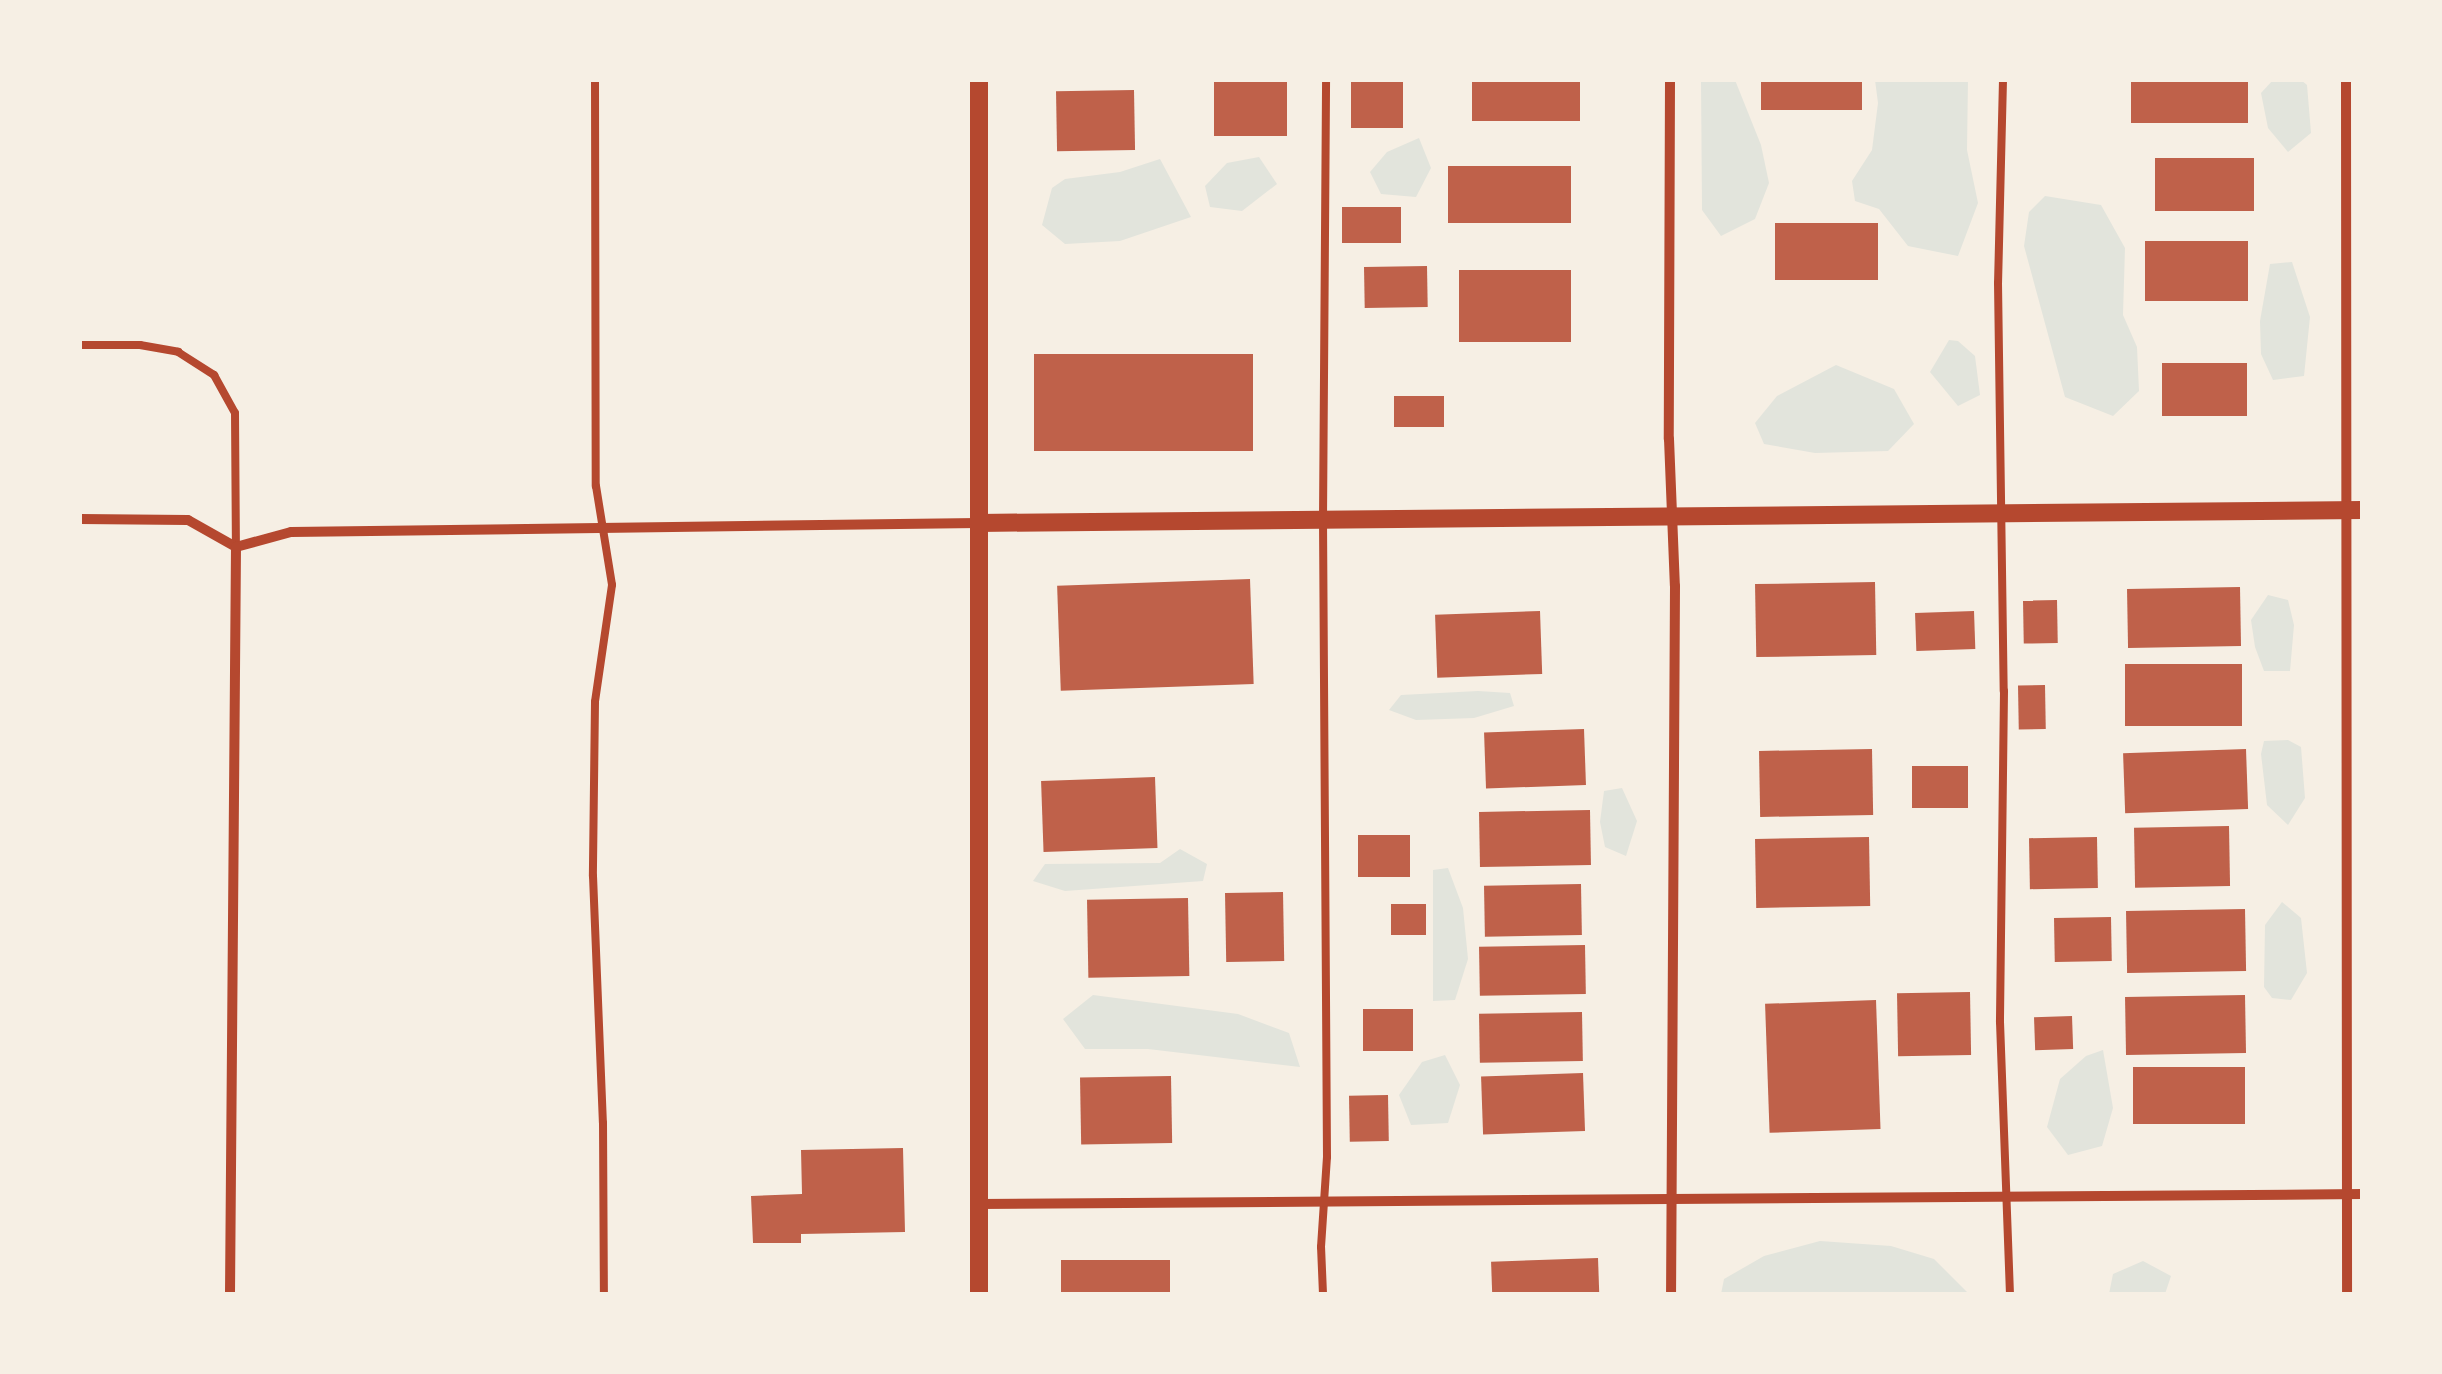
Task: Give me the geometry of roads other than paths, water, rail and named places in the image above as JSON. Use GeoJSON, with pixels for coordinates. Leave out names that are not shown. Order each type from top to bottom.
{"type":"FeatureCollection","features":[{"type":"Feature","properties":{"kind":"street"},"geometry":{"type":"LineString","coordinates":[[978,1294],[980,80]]}},
{"type":"Feature","properties":{"kind":"street"},"geometry":{"type":"LineString","coordinates":[[1670,80],[1671,1294]]}},
{"type":"Feature","properties":{"kind":"street"},"geometry":{"type":"LineString","coordinates":[[2346,80],[2354,510],[2347,1294]]}},
{"type":"Feature","properties":{"kind":"street"},"geometry":{"type":"LineString","coordinates":[[80,519],[188,520],[236,547],[292,532],[603,525],[2354,510]]}},
{"type":"Feature","properties":{"kind":"street"},"geometry":{"type":"LineString","coordinates":[[230,1294],[236,547]]}},
{"type":"Feature","properties":{"kind":"street"},"geometry":{"type":"LineString","coordinates":[[978,1204],[2362,1194]]}},
{"type":"Feature","properties":{"kind":"lane"},"geometry":{"type":"LineString","coordinates":[[595,80],[594,436],[596,486],[612,585],[595,702],[594,876],[603,1123],[604,1294]]}},
{"type":"Feature","properties":{"kind":"lane"},"geometry":{"type":"LineString","coordinates":[[1324,1294],[1326,80]]}},
{"type":"Feature","properties":{"kind":"lane"},"geometry":{"type":"LineString","coordinates":[[2003,80],[1998,283],[2000,1022],[2010,1294]]}},
{"type":"Feature","properties":{"kind":"lane"},"geometry":{"type":"LineString","coordinates":[[80,345],[140,345],[178,352],[214,375],[235,413],[236,547]]}}]}
